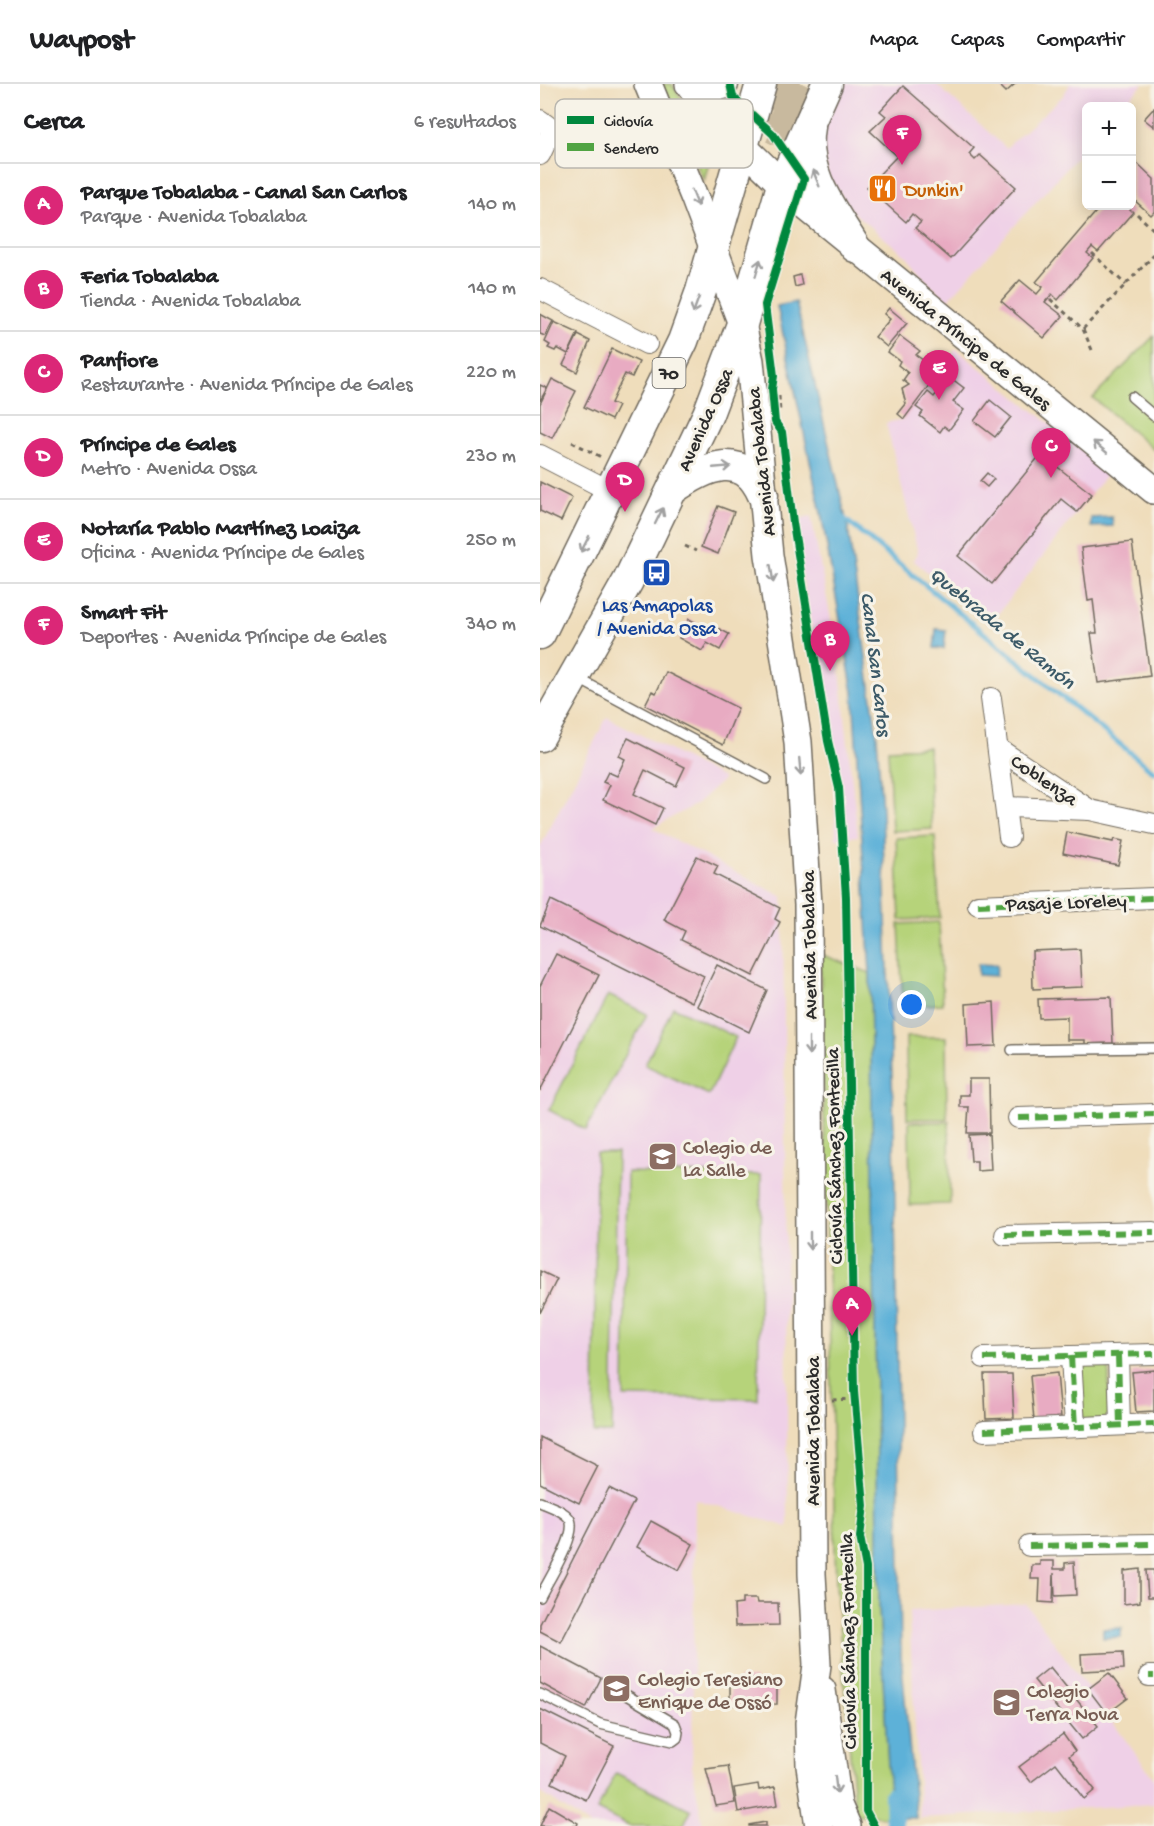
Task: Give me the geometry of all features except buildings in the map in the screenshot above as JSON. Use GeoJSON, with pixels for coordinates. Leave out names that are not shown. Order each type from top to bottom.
{"type":"FeatureCollection","features":[{"type":"Feature","properties":{"kind":"main road","name":"Avenida Tobalaba"},"geometry":{"type":"LineString","coordinates":[[648,84],[654,99]]}},
{"type":"Feature","properties":{"kind":"main road"},"geometry":{"type":"LineString","coordinates":[[689,84],[702,99]]}},
{"type":"Feature","properties":{"kind":"main road"},"geometry":{"type":"LineString","coordinates":[[699,84],[711,87],[723,84]]}},
{"type":"Feature","properties":{"kind":"main road","name":"70"},"geometry":{"type":"LineString","coordinates":[[753,109],[761,84]]}},
{"type":"Feature","properties":{"kind":"main road","name":"Avenida Ossa"},"geometry":{"type":"LineString","coordinates":[[540,736],[628,581],[716,395],[742,324],[782,185],[812,113],[827,84]]}},
{"type":"Feature","properties":{"kind":"main road"},"geometry":{"type":"LineString","coordinates":[[812,113],[808,135],[812,169],[823,193],[855,247]]}},
{"type":"Feature","properties":{"kind":"main road"},"geometry":{"type":"LineString","coordinates":[[753,157],[782,185]]}},
{"type":"Feature","properties":{"kind":"main road","name":"Avenida Tobalaba"},"geometry":{"type":"LineString","coordinates":[[682,168],[742,324],[750,361],[769,555],[798,742],[807,856],[812,1574],[817,1665],[808,1723],[810,1766],[819,1826]]}},
{"type":"Feature","properties":{"kind":"main road","name":"70"},"geometry":{"type":"LineString","coordinates":[[540,634],[612,492],[683,342],[714,249],[735,168]]}},
{"type":"Feature","properties":{"kind":"main road","name":"Avenida Príncipe de Gales"},"geometry":{"type":"LineString","coordinates":[[782,185],[1151,489]]}},
{"type":"Feature","properties":{"kind":"main road"},"geometry":{"type":"LineString","coordinates":[[673,489],[701,471],[723,465],[735,466],[754,479],[763,495]]}},
{"type":"Feature","properties":{"kind":"main road"},"geometry":{"type":"LineString","coordinates":[[817,1665],[838,1805],[847,1826]]}},
{"type":"Feature","properties":{"kind":"street"},"geometry":{"type":"LineString","coordinates":[[540,155],[549,138],[545,125]]}},
{"type":"Feature","properties":{"kind":"street"},"geometry":{"type":"LineString","coordinates":[[540,290],[647,344]]}},
{"type":"Feature","properties":{"kind":"street"},"geometry":{"type":"LineString","coordinates":[[540,455],[612,492]]}},
{"type":"Feature","properties":{"kind":"street","name":"Coblenza"},"geometry":{"type":"LineString","coordinates":[[991,698],[1009,837]]}},
{"type":"Feature","properties":{"kind":"street","name":"Coblenza"},"geometry":{"type":"LineString","coordinates":[[999,749],[1090,810]]}},
{"type":"Feature","properties":{"kind":"street","name":"Coblenza"},"geometry":{"type":"LineString","coordinates":[[1006,807],[1090,810],[1154,824]]}},
{"type":"Feature","properties":{"kind":"street","name":"Pasaje Loreley"},"geometry":{"type":"LineString","coordinates":[[978,905],[1154,898]]}},
{"type":"Feature","properties":{"kind":"street"},"geometry":{"type":"LineString","coordinates":[[1018,1118],[1154,1114]]}},
{"type":"Feature","properties":{"kind":"street"},"geometry":{"type":"LineString","coordinates":[[1005,1235],[1154,1232]]}},
{"type":"Feature","properties":{"kind":"street"},"geometry":{"type":"LineString","coordinates":[[984,1358],[1154,1354]]}},
{"type":"Feature","properties":{"kind":"street"},"geometry":{"type":"LineString","coordinates":[[1118,1355],[1120,1425]]}},
{"type":"Feature","properties":{"kind":"street"},"geometry":{"type":"LineString","coordinates":[[1071,1356],[1075,1427]]}},
{"type":"Feature","properties":{"kind":"street"},"geometry":{"type":"LineString","coordinates":[[984,1431],[1154,1424]]}},
{"type":"Feature","properties":{"kind":"street"},"geometry":{"type":"LineString","coordinates":[[1029,1546],[1154,1544]]}},
{"type":"Feature","properties":{"kind":"lane"},"geometry":{"type":"LineString","coordinates":[[1132,397],[1154,416]]}},
{"type":"Feature","properties":{"kind":"lane"},"geometry":{"type":"LineString","coordinates":[[575,677],[766,779]]}},
{"type":"Feature","properties":{"kind":"lane"},"geometry":{"type":"LineString","coordinates":[[1012,1050],[1154,1048]]}},
{"type":"Feature","properties":{"kind":"lane"},"geometry":{"type":"LineString","coordinates":[[540,1502],[570,1518],[572,1526],[569,1540],[540,1597]]}},
{"type":"Feature","properties":{"kind":"lane"},"geometry":{"type":"LineString","coordinates":[[540,1694],[600,1724],[673,1741],[677,1738],[678,1732],[675,1724],[628,1696]]}},
{"type":"Feature","properties":{"kind":"path"},"geometry":{"type":"LineString","coordinates":[[1137,214],[1154,231]]}},
{"type":"Feature","properties":{"kind":"path"},"geometry":{"type":"LineString","coordinates":[[1092,253],[1126,285]]}},
{"type":"Feature","properties":{"kind":"path"},"geometry":{"type":"LineString","coordinates":[[1083,329],[1154,255]]}},
{"type":"Feature","properties":{"kind":"path"},"geometry":{"type":"LineString","coordinates":[[1050,299],[1083,329],[1092,350]]}},
{"type":"Feature","properties":{"kind":"path"},"geometry":{"type":"LineString","coordinates":[[772,388],[775,422]]}},
{"type":"Feature","properties":{"kind":"path"},"geometry":{"type":"LineString","coordinates":[[779,396],[780,413]]}},
{"type":"Feature","properties":{"kind":"path"},"geometry":{"type":"LineString","coordinates":[[572,442],[601,457]]}},
{"type":"Feature","properties":{"kind":"path"},"geometry":{"type":"LineString","coordinates":[[685,546],[696,551]]}},
{"type":"Feature","properties":{"kind":"path"},"geometry":{"type":"LineString","coordinates":[[854,1391],[855,1410]]}},
{"type":"Feature","properties":{"kind":"shaded area"},"geometry":{"type":"Polygon","coordinates":[[[845,84],[936,84],[1006,148],[1063,96],[1070,84],[1143,84],[1126,102],[1082,102],[1082,150],[948,300],[930,285],[906,256],[853,212],[828,176],[820,140],[825,123],[845,84]]]}},
{"type":"Feature","properties":{"kind":"shaded area"},"geometry":{"type":"Polygon","coordinates":[[[956,349],[1109,471],[990,624],[913,560],[918,553],[886,423],[904,419],[956,349]]]}},
{"type":"Feature","properties":{"kind":"shaded area"},"geometry":{"type":"Polygon","coordinates":[[[811,516],[839,662],[858,836],[836,839],[834,773],[821,681],[792,520],[811,516]]]}},
{"type":"Feature","properties":{"kind":"shaded area","name":"Colegio de La Salle"},"geometry":{"type":"Polygon","coordinates":[[[607,717],[724,779],[695,805],[652,828],[783,897],[788,1527],[695,1499],[692,1766],[703,1826],[591,1826],[540,1792],[540,847],[607,717]]]}},
{"type":"Feature","properties":{"kind":"shaded area","name":"Colegio Terra Nova"},"geometry":{"type":"Polygon","coordinates":[[[1026,1604],[1154,1779],[1154,1804],[920,1818],[909,1611],[1026,1604]]]}},
{"type":"Feature","properties":{"kind":"green space"},"geometry":{"type":"Polygon","coordinates":[[[661,84],[672,84],[681,99],[668,99],[661,84]]]}},
{"type":"Feature","properties":{"kind":"green space"},"geometry":{"type":"Polygon","coordinates":[[[698,168],[707,168],[704,181],[698,168]]]}},
{"type":"Feature","properties":{"kind":"green space"},"geometry":{"type":"Polygon","coordinates":[[[1154,336],[1154,450],[1093,398],[1154,336]]]}},
{"type":"Feature","properties":{"kind":"green space"},"geometry":{"type":"Polygon","coordinates":[[[928,747],[932,829],[892,831],[888,749],[928,747]]]}},
{"type":"Feature","properties":{"kind":"green space"},"geometry":{"type":"Polygon","coordinates":[[[935,836],[940,918],[900,920],[896,838],[935,836]]]}},
{"type":"Feature","properties":{"kind":"green space"},"geometry":{"type":"Polygon","coordinates":[[[939,922],[943,1004],[903,1006],[899,924],[939,922]]]}},
{"type":"Feature","properties":{"kind":"green space"},"geometry":{"type":"Polygon","coordinates":[[[820,954],[870,973],[879,1608],[891,1818],[855,1814],[836,1585],[820,954]]]}},
{"type":"Feature","properties":{"kind":"green space"},"geometry":{"type":"Polygon","coordinates":[[[608,995],[647,1014],[586,1130],[549,1110],[608,995]]]}},
{"type":"Feature","properties":{"kind":"green space"},"geometry":{"type":"Polygon","coordinates":[[[673,1007],[736,1037],[709,1095],[645,1065],[673,1007]]]}},
{"type":"Feature","properties":{"kind":"green space"},"geometry":{"type":"Polygon","coordinates":[[[906,1037],[946,1037],[947,1119],[907,1119],[906,1037]]]}},
{"type":"Feature","properties":{"kind":"green space"},"geometry":{"type":"Polygon","coordinates":[[[909,1122],[949,1122],[950,1204],[910,1205],[909,1122]]]}},
{"type":"Feature","properties":{"kind":"green space"},"geometry":{"type":"Polygon","coordinates":[[[596,1153],[617,1153],[612,1433],[594,1433],[596,1153]]]}},
{"type":"Feature","properties":{"kind":"green space"},"geometry":{"type":"Polygon","coordinates":[[[627,1172],[761,1175],[758,1399],[624,1397],[627,1172]]]}},
{"type":"Feature","properties":{"kind":"green space"},"geometry":{"type":"Polygon","coordinates":[[[1081,1364],[1109,1364],[1109,1420],[1082,1421],[1081,1364]]]}},
{"type":"Feature","properties":{"kind":"green space"},"geometry":{"type":"Polygon","coordinates":[[[616,1773],[691,1810],[683,1826],[629,1826],[597,1810],[616,1773]]]}},
{"type":"Feature","properties":{"kind":"water"},"geometry":{"type":"Polygon","coordinates":[[[796,302],[848,528],[877,736],[894,1130],[901,1656],[916,1818],[891,1818],[879,1608],[870,973],[853,692],[821,513],[777,306],[796,302]]]}},
{"type":"Feature","properties":{"kind":"water"},"geometry":{"type":"Polygon","coordinates":[[[1112,517],[1113,526],[1091,527],[1091,518],[1112,517]]]}},
{"type":"Feature","properties":{"kind":"water"},"geometry":{"type":"Polygon","coordinates":[[[936,629],[946,630],[944,649],[934,648],[936,629]]]}},
{"type":"Feature","properties":{"kind":"water"},"geometry":{"type":"Polygon","coordinates":[[[978,964],[997,965],[996,976],[978,975],[978,964]]]}},
{"type":"Feature","properties":{"kind":"water"},"geometry":{"type":"Polygon","coordinates":[[[1122,1628],[1120,1637],[1103,1638],[1103,1629],[1122,1628]]]}},
{"type":"Feature","properties":{"kind":"waterway","name":"Quebrada de Ramón"},"geometry":{"type":"LineString","coordinates":[[842,517],[1154,772]]}},
{"type":"Feature","properties":{"kind":"waterway","name":"Canal San Carlos"},"geometry":{"type":"LineString","coordinates":[[893,1795],[894,1826]]}},
{"type":"Feature","properties":{"kind":"tunnel"},"geometry":{"type":"LineString","coordinates":[[794,84],[772,126],[780,130],[804,84]]}},
{"type":"Feature","properties":{"kind":"marked path"},"geometry":{"type":"LineString","coordinates":[[978,905],[1154,898]]}},
{"type":"Feature","properties":{"kind":"marked path"},"geometry":{"type":"LineString","coordinates":[[1018,1118],[1154,1114]]}},
{"type":"Feature","properties":{"kind":"marked path"},"geometry":{"type":"LineString","coordinates":[[1005,1235],[1154,1232]]}},
{"type":"Feature","properties":{"kind":"marked path"},"geometry":{"type":"LineString","coordinates":[[984,1358],[1154,1354]]}},
{"type":"Feature","properties":{"kind":"marked path"},"geometry":{"type":"LineString","coordinates":[[1118,1355],[1120,1425]]}},
{"type":"Feature","properties":{"kind":"marked path"},"geometry":{"type":"LineString","coordinates":[[1071,1356],[1075,1427]]}},
{"type":"Feature","properties":{"kind":"marked path"},"geometry":{"type":"LineString","coordinates":[[984,1431],[1154,1424]]}},
{"type":"Feature","properties":{"kind":"marked path"},"geometry":{"type":"LineString","coordinates":[[1029,1546],[1154,1544]]}},
{"type":"Feature","properties":{"kind":"marked path"},"geometry":{"type":"LineString","coordinates":[[1149,1676],[1154,1676]]}},
{"type":"Feature","properties":{"kind":"cycle path","name":"Ciclovía Sánchez Fontecilla"},"geometry":{"type":"LineString","coordinates":[[730,84],[735,99]]}},
{"type":"Feature","properties":{"kind":"cycle path","name":"Ciclovía Sánchez Fontecilla"},"geometry":{"type":"LineString","coordinates":[[753,116],[773,134],[804,179],[765,305],[774,376],[772,389],[775,422],[782,432],[793,523],[828,741],[839,788],[846,897],[854,1391],[864,1506],[860,1537],[866,1568],[866,1811],[874,1826]]}},
{"type":"Feature","properties":{"kind":"place","name":"Smart Fit"},"geometry":{"type":"Point","coordinates":[902,165]}},
{"type":"Feature","properties":{"kind":"place","name":"Dunkin'"},"geometry":{"type":"Point","coordinates":[883,189]}},
{"type":"Feature","properties":{"kind":"place","name":"Notaría Pablo Martínez Loaiza"},"geometry":{"type":"Point","coordinates":[939,400]}},
{"type":"Feature","properties":{"kind":"place","name":"Panfiore"},"geometry":{"type":"Point","coordinates":[1051,478]}},
{"type":"Feature","properties":{"kind":"place","name":"Príncipe de Gales"},"geometry":{"type":"Point","coordinates":[625,512]}},
{"type":"Feature","properties":{"kind":"place","name":"Las Amapolas / Avenida Ossa"},"geometry":{"type":"Point","coordinates":[657,573]}},
{"type":"Feature","properties":{"kind":"place","name":"Feria Tobalaba"},"geometry":{"type":"Point","coordinates":[830,671]}},
{"type":"Feature","properties":{"kind":"place","name":"Colegio de La Salle"},"geometry":{"type":"Point","coordinates":[662,1157]}},
{"type":"Feature","properties":{"kind":"place","name":"Parque Tobalaba - Canal San Carlos"},"geometry":{"type":"Point","coordinates":[852,1336]}},
{"type":"Feature","properties":{"kind":"place","name":"Colegio Teresiano Enrique de Ossó"},"geometry":{"type":"Point","coordinates":[617,1689]}},
{"type":"Feature","properties":{"kind":"place","name":"Colegio Terra Nova"},"geometry":{"type":"Point","coordinates":[1006,1702]}}]}
